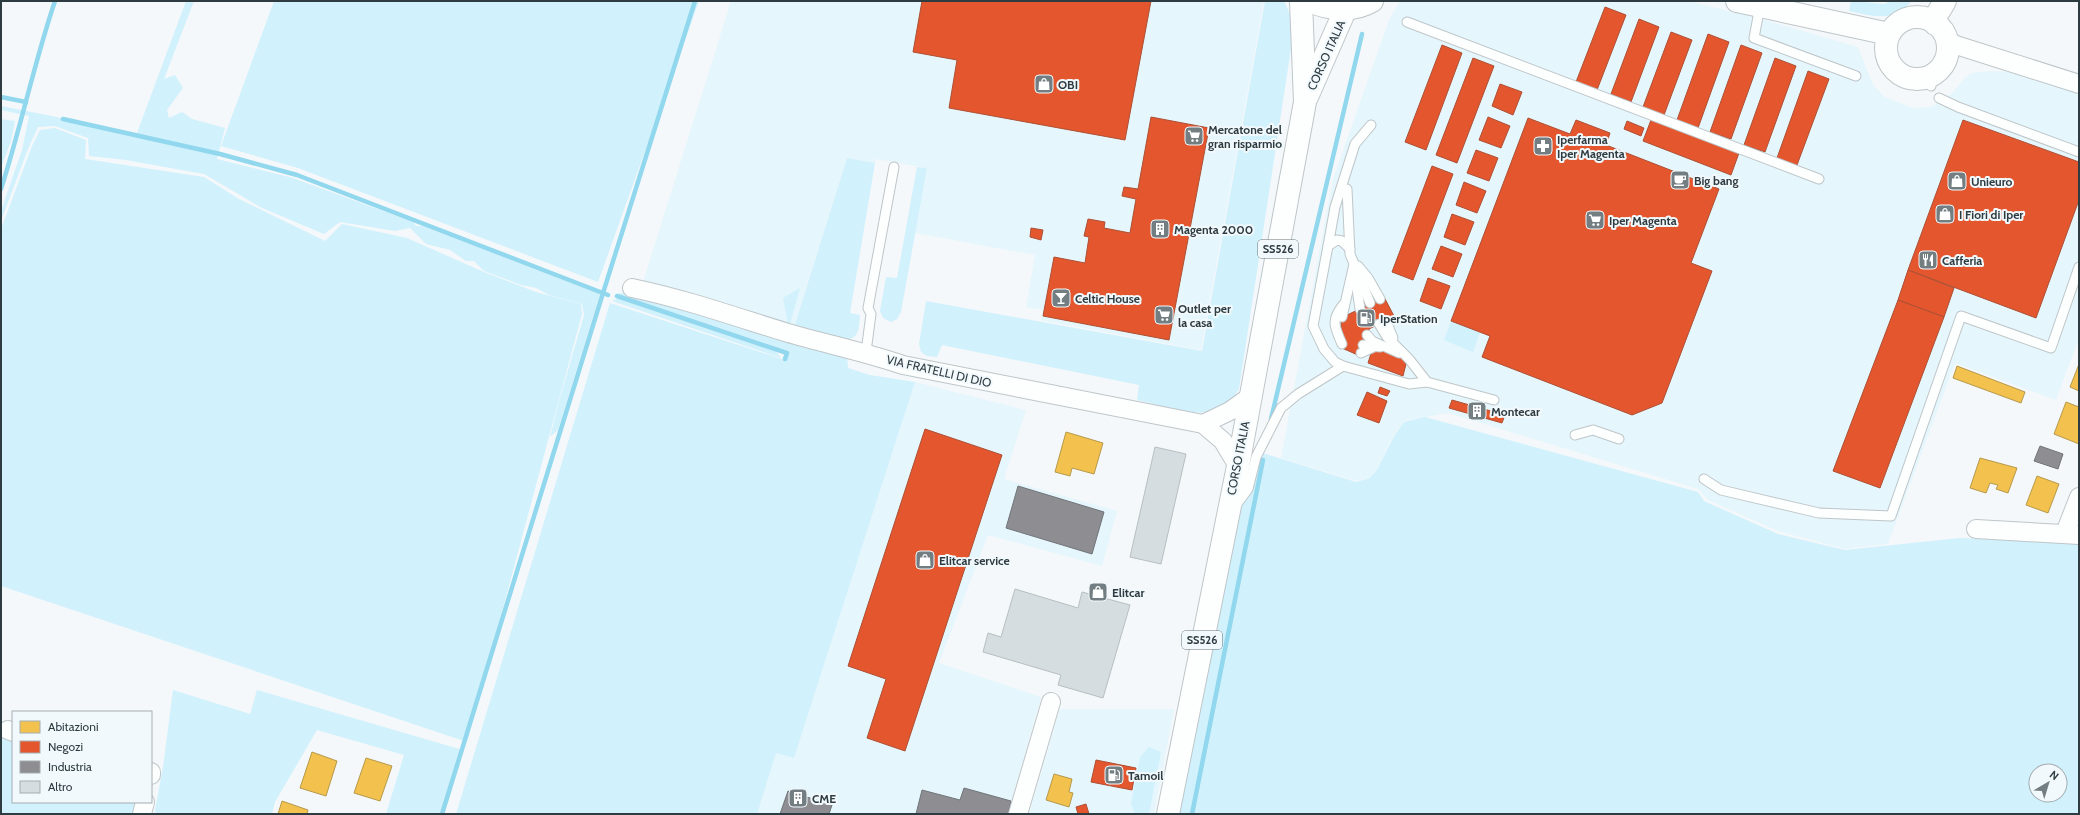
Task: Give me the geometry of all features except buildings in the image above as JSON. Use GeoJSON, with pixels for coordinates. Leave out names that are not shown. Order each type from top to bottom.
{"type":"FeatureCollection","features":[{"type":"Feature","properties":{"kind":"main road","name":"CORSO ITALIA"},"geometry":{"type":"LineString","coordinates":[[1168,814],[1180,738],[1238,466],[1305,102],[1301,1]]}},
{"type":"Feature","properties":{"kind":"main road"},"geometry":{"type":"LineString","coordinates":[[1310,1],[1323,6],[1346,8],[1372,1]]}},
{"type":"Feature","properties":{"kind":"main road"},"geometry":{"type":"LineString","coordinates":[[1737,1],[1890,34]]}},
{"type":"Feature","properties":{"kind":"main road"},"geometry":{"type":"LineString","coordinates":[[1940,32],[1920,18],[1918,10],[1899,24],[1890,34],[1886,50],[1891,65],[1903,76],[1929,82],[1946,58],[1940,32],[1936,16],[1945,1]]}},
{"type":"Feature","properties":{"kind":"main road","name":"CORSO ITALIA"},"geometry":{"type":"LineString","coordinates":[[1305,102],[1346,8]]}},
{"type":"Feature","properties":{"kind":"street"},"geometry":{"type":"LineString","coordinates":[[1940,32],[1963,47],[2079,84]]}},
{"type":"Feature","properties":{"kind":"street","name":"VIA FRATELLI DI DIO"},"geometry":{"type":"LineString","coordinates":[[632,288],[701,305],[789,333],[866,352],[903,365],[1203,424],[1223,441],[1238,466]]}},
{"type":"Feature","properties":{"kind":"street"},"geometry":{"type":"LineString","coordinates":[[1203,424],[1230,411],[1251,396]]}},
{"type":"Feature","properties":{"kind":"street"},"geometry":{"type":"LineString","coordinates":[[1976,529],[2072,534],[2079,497]]}},
{"type":"Feature","properties":{"kind":"street"},"geometry":{"type":"LineString","coordinates":[[1018,814],[1051,702]]}},
{"type":"Feature","properties":{"kind":"street"},"geometry":{"type":"LineString","coordinates":[[142,814],[145,803]]}},
{"type":"Feature","properties":{"kind":"lane"},"geometry":{"type":"LineString","coordinates":[[1760,6],[1754,38],[1856,76]]}},
{"type":"Feature","properties":{"kind":"lane"},"geometry":{"type":"LineString","coordinates":[[1407,22],[1536,73],[1819,179]]}},
{"type":"Feature","properties":{"kind":"lane"},"geometry":{"type":"LineString","coordinates":[[1939,98],[1958,107],[2079,152]]}},
{"type":"Feature","properties":{"kind":"lane"},"geometry":{"type":"LineString","coordinates":[[1371,125],[1355,144],[1335,207],[1314,326],[1324,349],[1336,362],[1343,366],[1409,384],[1427,382],[1494,400]]}},
{"type":"Feature","properties":{"kind":"lane"},"geometry":{"type":"LineString","coordinates":[[866,352],[871,314],[868,308],[894,166]]}},
{"type":"Feature","properties":{"kind":"lane"},"geometry":{"type":"LineString","coordinates":[[1347,189],[1350,252]]}},
{"type":"Feature","properties":{"kind":"lane"},"geometry":{"type":"LineString","coordinates":[[1328,246],[1337,240],[1342,241],[1350,252],[1375,301]]}},
{"type":"Feature","properties":{"kind":"lane"},"geometry":{"type":"LineString","coordinates":[[1345,302],[1350,313],[1357,284],[1355,263]]}},
{"type":"Feature","properties":{"kind":"lane"},"geometry":{"type":"LineString","coordinates":[[1342,344],[1334,322],[1336,314],[1345,302],[1355,263]]}},
{"type":"Feature","properties":{"kind":"lane"},"geometry":{"type":"LineString","coordinates":[[1704,479],[1721,490],[1819,513],[1891,516],[1961,316],[2051,348],[2079,268]]}},
{"type":"Feature","properties":{"kind":"lane"},"geometry":{"type":"LineString","coordinates":[[1385,321],[1394,339],[1396,350],[1387,337],[1385,321]]}},
{"type":"Feature","properties":{"kind":"lane"},"geometry":{"type":"LineString","coordinates":[[1396,350],[1376,346],[1365,341],[1372,341],[1396,350],[1409,359],[1427,382]]}},
{"type":"Feature","properties":{"kind":"lane"},"geometry":{"type":"LineString","coordinates":[[1226,519],[1248,489],[1256,457],[1281,408],[1298,394],[1343,366]]}},
{"type":"Feature","properties":{"kind":"lane"},"geometry":{"type":"LineString","coordinates":[[1575,435],[1593,430],[1619,439]]}},
{"type":"Feature","properties":{"kind":"shaded area"},"geometry":{"type":"Polygon","coordinates":[[[186,1],[194,1],[164,79],[175,75],[183,88],[167,110],[169,118],[182,112],[192,119],[225,128],[217,159],[293,178],[413,222],[416,226],[423,226],[600,294],[558,430],[550,437],[584,315],[582,304],[549,295],[536,288],[521,285],[484,271],[474,261],[466,261],[450,250],[426,244],[410,228],[395,231],[340,222],[324,234],[262,208],[204,174],[126,160],[89,156],[88,138],[55,126],[38,127],[28,149],[1,221],[1,211],[22,150],[29,116],[1,110],[1,106],[137,133],[186,1]]]}},
{"type":"Feature","properties":{"kind":"shaded area"},"geometry":{"type":"Polygon","coordinates":[[[274,1],[699,1],[598,282],[298,168],[221,146],[274,1]]]}},
{"type":"Feature","properties":{"kind":"shaded area"},"geometry":{"type":"Polygon","coordinates":[[[731,1],[1264,1],[1201,350],[1041,320],[1043,310],[1026,307],[1035,255],[915,233],[927,168],[876,159],[875,163],[847,158],[793,328],[643,282],[731,1]]]}},
{"type":"Feature","properties":{"kind":"shaded area"},"geometry":{"type":"Polygon","coordinates":[[[1265,1],[1284,1],[1291,16],[1294,29],[1239,389],[1234,398],[1222,408],[1211,412],[1185,411],[1137,400],[1139,385],[942,345],[937,357],[927,356],[921,352],[919,344],[926,301],[1202,351],[1265,1]]]}},
{"type":"Feature","properties":{"kind":"shaded area"},"geometry":{"type":"Polygon","coordinates":[[[1400,1],[1688,1],[1758,18],[1858,47],[1873,85],[1885,97],[1913,108],[1931,107],[1951,94],[1965,78],[1972,73],[1990,71],[2017,72],[2079,91],[2079,338],[2056,400],[1955,363],[1888,544],[1845,549],[1778,531],[1708,500],[1698,489],[1448,413],[1404,421],[1393,436],[1377,470],[1370,478],[1356,481],[1281,458],[1333,179],[1389,20],[1400,1]]]}},
{"type":"Feature","properties":{"kind":"shaded area"},"geometry":{"type":"Polygon","coordinates":[[[1851,1],[1884,4],[1891,1],[1911,1],[1898,13],[1874,16],[1849,11],[1851,1]]]}},
{"type":"Feature","properties":{"kind":"shaded area"},"geometry":{"type":"Polygon","coordinates":[[[1,119],[15,121],[11,141],[1,168],[1,119]]]}},
{"type":"Feature","properties":{"kind":"shaded area"},"geometry":{"type":"Polygon","coordinates":[[[55,128],[86,140],[85,159],[204,177],[239,199],[325,241],[342,224],[407,238],[484,272],[536,292],[581,304],[582,314],[467,742],[1,586],[1,229],[32,146],[40,130],[55,128]]]}},
{"type":"Feature","properties":{"kind":"shaded area"},"geometry":{"type":"Polygon","coordinates":[[[847,158],[875,163],[850,313],[860,315],[859,326],[855,336],[849,339],[794,327],[847,158]]]}},
{"type":"Feature","properties":{"kind":"shaded area"},"geometry":{"type":"Polygon","coordinates":[[[917,167],[927,168],[901,312],[897,319],[891,322],[883,318],[880,311],[886,277],[897,278],[917,167]]]}},
{"type":"Feature","properties":{"kind":"shaded area"},"geometry":{"type":"Polygon","coordinates":[[[800,288],[790,324],[788,325],[783,298],[800,288]]]}},
{"type":"Feature","properties":{"kind":"shaded area"},"geometry":{"type":"Polygon","coordinates":[[[630,291],[802,347],[847,356],[848,368],[870,375],[915,382],[794,758],[776,753],[757,814],[456,814],[610,303],[788,361],[786,360],[789,351],[617,294],[630,291]]]}},
{"type":"Feature","properties":{"kind":"shaded area"},"geometry":{"type":"Polygon","coordinates":[[[619,298],[776,351],[781,358],[612,301],[619,298]]]}},
{"type":"Feature","properties":{"kind":"shaded area"},"geometry":{"type":"Polygon","coordinates":[[[1451,321],[1480,332],[1473,352],[1444,340],[1451,321]]]}},
{"type":"Feature","properties":{"kind":"shaded area"},"geometry":{"type":"Polygon","coordinates":[[[915,382],[1026,410],[1004,479],[1117,511],[1102,566],[988,535],[939,663],[1041,697],[1008,814],[757,814],[776,752],[794,758],[915,382]]]}},
{"type":"Feature","properties":{"kind":"shaded area"},"geometry":{"type":"Polygon","coordinates":[[[1425,417],[1698,492],[1704,501],[1778,534],[1845,550],[1960,538],[2079,543],[2079,814],[1179,814],[1253,450],[1356,482],[1370,478],[1377,470],[1394,436],[1404,422],[1425,417]]]}},
{"type":"Feature","properties":{"kind":"shaded area"},"geometry":{"type":"Polygon","coordinates":[[[173,690],[250,714],[257,690],[463,750],[444,814],[386,814],[404,755],[317,730],[275,802],[272,814],[156,814],[155,810],[163,767],[173,690]]]}},
{"type":"Feature","properties":{"kind":"shaded area"},"geometry":{"type":"Polygon","coordinates":[[[1060,709],[1174,709],[1154,814],[1029,814],[1060,709]]]}},
{"type":"Feature","properties":{"kind":"shaded area"},"geometry":{"type":"Polygon","coordinates":[[[1,738],[12,742],[12,803],[136,803],[133,814],[1,814],[1,738]]]}},
{"type":"Feature","properties":{"kind":"shaded area"},"geometry":{"type":"Polygon","coordinates":[[[1149,747],[1161,752],[1149,814],[1135,814],[1131,804],[1140,757],[1149,747]]]}},
{"type":"Feature","properties":{"kind":"waterway"},"geometry":{"type":"LineString","coordinates":[[1,189],[55,1]]}},
{"type":"Feature","properties":{"kind":"waterway"},"geometry":{"type":"LineString","coordinates":[[442,814],[695,1]]}},
{"type":"Feature","properties":{"kind":"waterway"},"geometry":{"type":"LineString","coordinates":[[1271,419],[1362,34]]}},
{"type":"Feature","properties":{"kind":"waterway"},"geometry":{"type":"LineString","coordinates":[[1,97],[26,102]]}},
{"type":"Feature","properties":{"kind":"waterway"},"geometry":{"type":"LineString","coordinates":[[63,119],[220,154],[297,175],[608,295]]}},
{"type":"Feature","properties":{"kind":"waterway"},"geometry":{"type":"LineString","coordinates":[[617,296],[787,353],[785,359]]}},
{"type":"Feature","properties":{"kind":"waterway"},"geometry":{"type":"LineString","coordinates":[[1192,814],[1263,460]]}},
{"type":"Feature","properties":{"kind":"place","name":"OBI"},"geometry":{"type":"Point","coordinates":[1044,84]}},
{"type":"Feature","properties":{"kind":"place","name":"Mercatone del gran risparmio"},"geometry":{"type":"Point","coordinates":[1194,136]}},
{"type":"Feature","properties":{"kind":"place","name":"Iperfarma Iper Magenta"},"geometry":{"type":"Point","coordinates":[1543,146]}},
{"type":"Feature","properties":{"kind":"place","name":"Big bang"},"geometry":{"type":"Point","coordinates":[1680,180]}},
{"type":"Feature","properties":{"kind":"place","name":"Unieuro"},"geometry":{"type":"Point","coordinates":[1957,181]}},
{"type":"Feature","properties":{"kind":"place","name":"I Fiori di Iper"},"geometry":{"type":"Point","coordinates":[1945,214]}},
{"type":"Feature","properties":{"kind":"place","name":"Iper Magenta"},"geometry":{"type":"Point","coordinates":[1595,220]}},
{"type":"Feature","properties":{"kind":"place","name":"Magenta 2000"},"geometry":{"type":"Point","coordinates":[1160,229]}},
{"type":"Feature","properties":{"kind":"place","name":"Cafferia"},"geometry":{"type":"Point","coordinates":[1928,260]}},
{"type":"Feature","properties":{"kind":"place","name":"Celtic House"},"geometry":{"type":"Point","coordinates":[1061,298]}},
{"type":"Feature","properties":{"kind":"place","name":"Outlet per la casa"},"geometry":{"type":"Point","coordinates":[1164,315]}},
{"type":"Feature","properties":{"kind":"place","name":"IperStation"},"geometry":{"type":"Point","coordinates":[1366,318]}},
{"type":"Feature","properties":{"kind":"place","name":"Montecar"},"geometry":{"type":"Point","coordinates":[1477,411]}},
{"type":"Feature","properties":{"kind":"place","name":"Elitcar service"},"geometry":{"type":"Point","coordinates":[925,560]}},
{"type":"Feature","properties":{"kind":"place","name":"Elitcar"},"geometry":{"type":"Point","coordinates":[1098,592]}},
{"type":"Feature","properties":{"kind":"place","name":"Tamoil"},"geometry":{"type":"Point","coordinates":[1114,775]}},
{"type":"Feature","properties":{"kind":"place","name":"CME"},"geometry":{"type":"Point","coordinates":[798,798]}}]}
